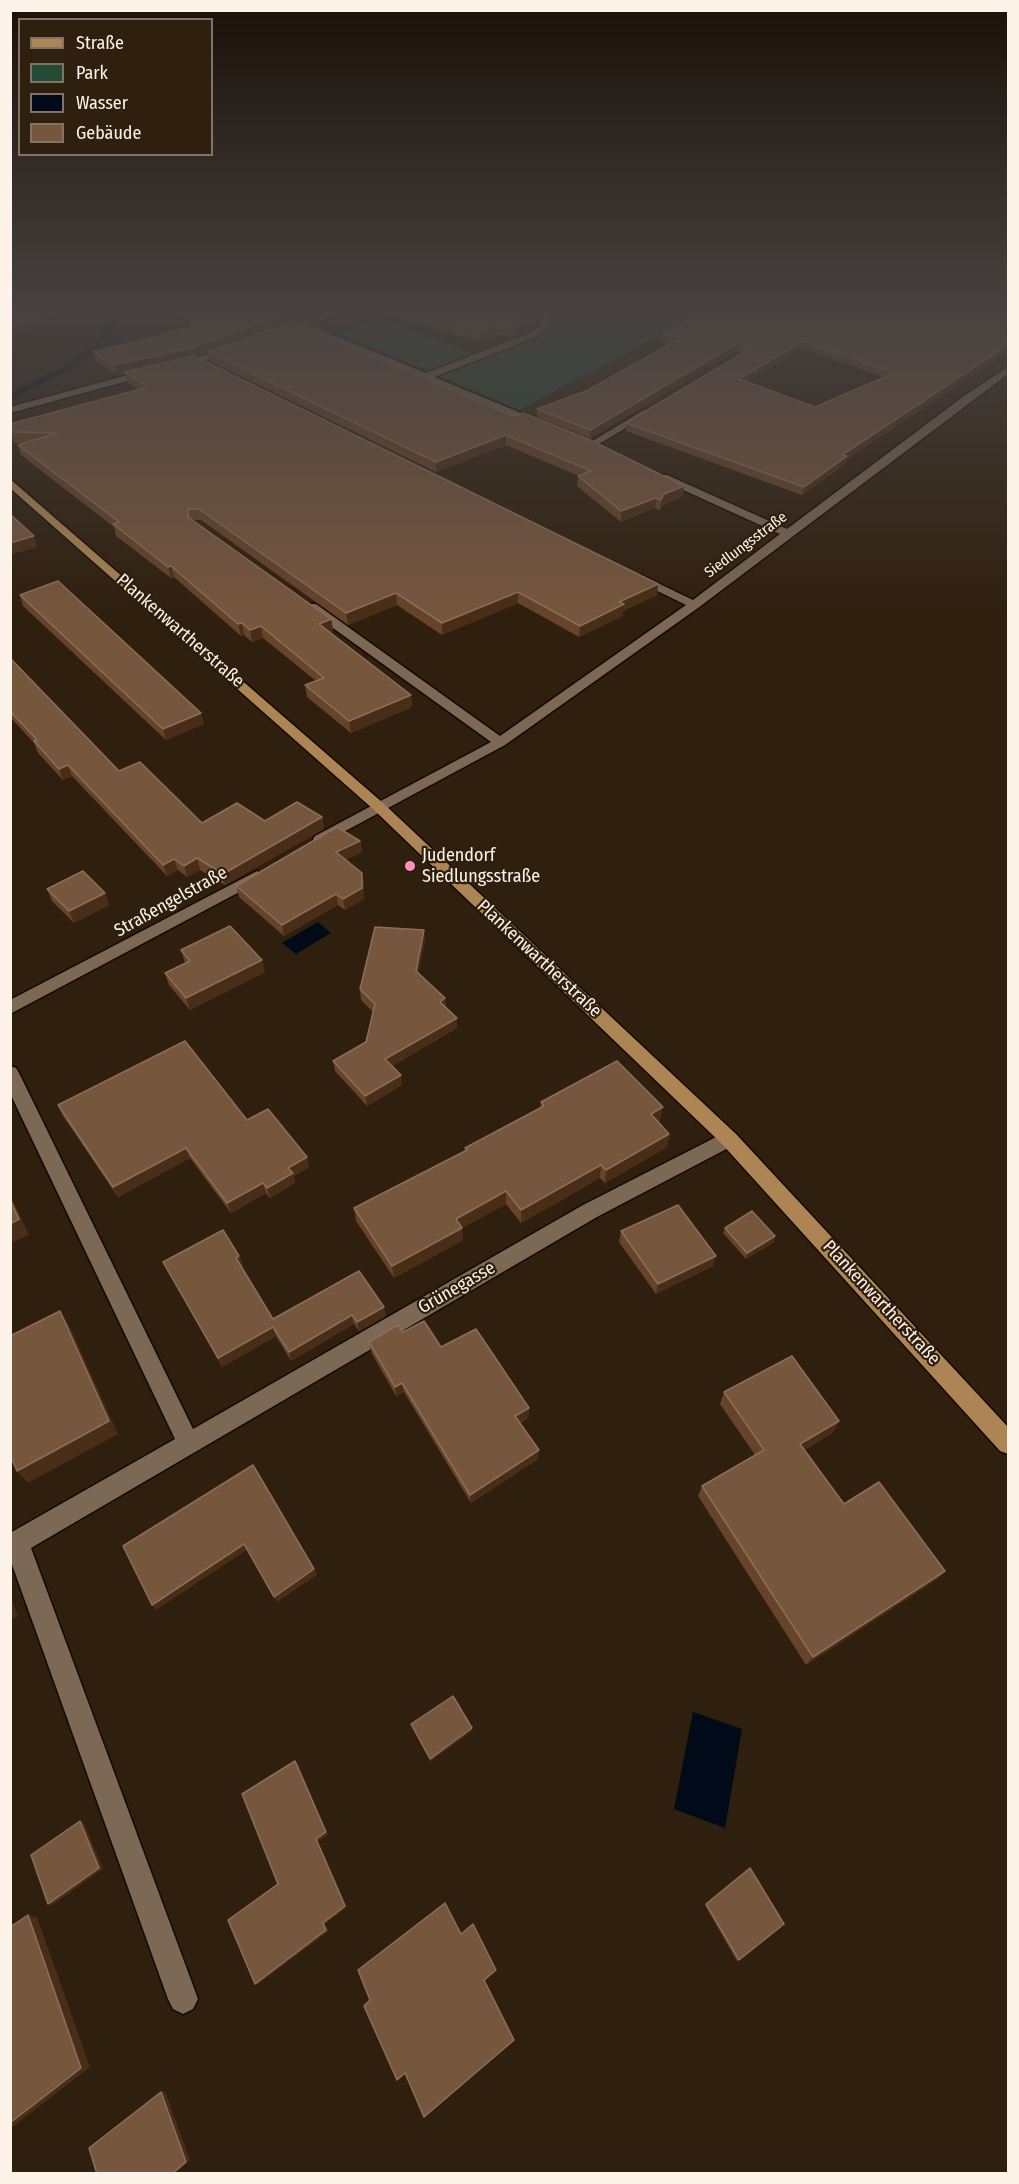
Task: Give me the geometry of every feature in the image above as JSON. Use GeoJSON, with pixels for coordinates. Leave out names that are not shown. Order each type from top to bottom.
{"type":"FeatureCollection","features":[{"type":"Feature","properties":{"kind":"main road","name":"Plankenwartherstraße"},"geometry":{"type":"LineString","coordinates":[[10,482],[378,806],[729,1139],[1008,1443]]}},
{"type":"Feature","properties":{"kind":"street"},"geometry":{"type":"LineString","coordinates":[[518,414],[547,426]]}},
{"type":"Feature","properties":{"kind":"street"},"geometry":{"type":"LineString","coordinates":[[591,445],[645,414]]}},
{"type":"Feature","properties":{"kind":"street","name":"Siedlungsstraße"},"geometry":{"type":"LineString","coordinates":[[378,806],[500,742],[694,605],[946,414]]}},
{"type":"Feature","properties":{"kind":"street"},"geometry":{"type":"LineString","coordinates":[[580,440],[601,449]]}},
{"type":"Feature","properties":{"kind":"street"},"geometry":{"type":"LineString","coordinates":[[654,473],[788,534]]}},
{"type":"Feature","properties":{"kind":"street"},"geometry":{"type":"LineString","coordinates":[[626,572],[694,605]]}},
{"type":"Feature","properties":{"kind":"street"},"geometry":{"type":"LineString","coordinates":[[300,598],[500,742]]}},
{"type":"Feature","properties":{"kind":"street"},"geometry":{"type":"LineString","coordinates":[[305,848],[378,806]]}},
{"type":"Feature","properties":{"kind":"street","name":"Straßengelstraße"},"geometry":{"type":"LineString","coordinates":[[10,1008],[217,900],[276,866]]}},
{"type":"Feature","properties":{"kind":"street"},"geometry":{"type":"LineString","coordinates":[[10,1073],[188,1443]]}},
{"type":"Feature","properties":{"kind":"street","name":"Grünegasse"},"geometry":{"type":"LineString","coordinates":[[14,1545],[590,1211],[729,1139]]}},
{"type":"Feature","properties":{"kind":"street"},"geometry":{"type":"LineString","coordinates":[[14,1545],[183,1999]]}},
{"type":"Feature","properties":{"kind":"water"},"geometry":{"type":"Polygon","coordinates":[[[318,922],[331,933],[296,954],[282,943],[318,922]]]}},
{"type":"Feature","properties":{"kind":"water"},"geometry":{"type":"Polygon","coordinates":[[[693,1712],[742,1729],[725,1828],[674,1809],[693,1712]]]}},
{"type":"Feature","properties":{"kind":"building"},"geometry":{"type":"Polygon","coordinates":[[[48,414],[312,414],[658,584],[619,602],[624,604],[580,626],[518,592],[442,623],[396,593],[346,613],[199,509],[188,509],[188,517],[331,619],[319,624],[411,695],[349,721],[305,685],[324,678],[261,626],[250,630],[242,623],[238,624],[171,566],[168,567],[113,524],[119,522],[18,445],[57,433],[11,432],[10,424],[48,414]]]}},
{"type":"Feature","properties":{"kind":"building"},"geometry":{"type":"Polygon","coordinates":[[[336,414],[508,414],[513,416],[525,414],[588,439],[684,486],[664,494],[661,500],[656,498],[621,511],[578,476],[591,471],[506,435],[436,462],[336,414]]]}},
{"type":"Feature","properties":{"kind":"building"},"geometry":{"type":"Polygon","coordinates":[[[549,414],[617,414],[590,430],[549,414]]]}},
{"type":"Feature","properties":{"kind":"building"},"geometry":{"type":"Polygon","coordinates":[[[641,414],[904,414],[842,455],[847,456],[804,487],[626,423],[641,414]]]}},
{"type":"Feature","properties":{"kind":"building"},"geometry":{"type":"Polygon","coordinates":[[[10,514],[34,536],[10,543],[10,514]]]}},
{"type":"Feature","properties":{"kind":"building"},"geometry":{"type":"Polygon","coordinates":[[[58,581],[201,713],[163,729],[20,595],[58,581]]]}},
{"type":"Feature","properties":{"kind":"building"},"geometry":{"type":"Polygon","coordinates":[[[10,658],[119,771],[140,762],[202,823],[237,803],[265,821],[297,802],[322,817],[223,874],[197,858],[184,866],[174,859],[163,865],[68,765],[59,769],[34,741],[37,740],[10,711],[10,658]]]}},
{"type":"Feature","properties":{"kind":"building"},"geometry":{"type":"Polygon","coordinates":[[[337,827],[360,841],[336,852],[362,873],[362,888],[343,899],[336,894],[282,925],[236,886],[337,827]]]}},
{"type":"Feature","properties":{"kind":"building"},"geometry":{"type":"Polygon","coordinates":[[[83,871],[105,893],[69,911],[47,889],[83,871]]]}},
{"type":"Feature","properties":{"kind":"building"},"geometry":{"type":"Polygon","coordinates":[[[230,926],[262,960],[186,998],[165,973],[190,961],[181,950],[230,926]]]}},
{"type":"Feature","properties":{"kind":"building"},"geometry":{"type":"Polygon","coordinates":[[[375,927],[424,930],[416,971],[445,998],[440,1002],[457,1018],[385,1059],[401,1075],[365,1096],[333,1061],[366,1042],[375,1004],[360,989],[375,927]]]}},
{"type":"Feature","properties":{"kind":"building"},"geometry":{"type":"Polygon","coordinates":[[[185,1041],[247,1120],[268,1109],[307,1157],[288,1168],[293,1173],[267,1188],[263,1183],[227,1203],[186,1148],[113,1187],[58,1105],[185,1041]]]}},
{"type":"Feature","properties":{"kind":"building"},"geometry":{"type":"Polygon","coordinates":[[[617,1061],[663,1107],[651,1114],[669,1134],[606,1170],[601,1165],[521,1210],[506,1191],[456,1219],[462,1228],[392,1266],[354,1208],[467,1150],[465,1148],[544,1106],[541,1102],[617,1061]]]}},
{"type":"Feature","properties":{"kind":"building"},"geometry":{"type":"Polygon","coordinates":[[[10,1199],[19,1219],[10,1224],[10,1199]]]}},
{"type":"Feature","properties":{"kind":"building"},"geometry":{"type":"Polygon","coordinates":[[[678,1205],[716,1256],[658,1284],[621,1231],[678,1205]]]}},
{"type":"Feature","properties":{"kind":"building"},"geometry":{"type":"Polygon","coordinates":[[[752,1211],[775,1236],[747,1253],[725,1228],[752,1211]]]}},
{"type":"Feature","properties":{"kind":"building"},"geometry":{"type":"Polygon","coordinates":[[[223,1230],[239,1256],[236,1258],[273,1319],[359,1271],[384,1307],[357,1322],[352,1315],[289,1352],[273,1327],[218,1358],[163,1262],[223,1230]]]}},
{"type":"Feature","properties":{"kind":"building"},"geometry":{"type":"Polygon","coordinates":[[[60,1311],[109,1421],[17,1471],[10,1455],[10,1336],[60,1311]]]}},
{"type":"Feature","properties":{"kind":"building"},"geometry":{"type":"Polygon","coordinates":[[[424,1321],[441,1347],[476,1329],[529,1408],[515,1416],[539,1450],[470,1495],[402,1383],[395,1387],[369,1342],[398,1325],[403,1332],[424,1321]]]}},
{"type":"Feature","properties":{"kind":"building"},"geometry":{"type":"Polygon","coordinates":[[[792,1356],[839,1421],[800,1444],[844,1504],[879,1482],[945,1571],[813,1657],[702,1486],[764,1450],[724,1392],[792,1356]]]}},
{"type":"Feature","properties":{"kind":"building"},"geometry":{"type":"Polygon","coordinates":[[[253,1465],[314,1569],[274,1597],[244,1544],[152,1605],[123,1546],[253,1465]]]}},
{"type":"Feature","properties":{"kind":"building"},"geometry":{"type":"Polygon","coordinates":[[[453,1696],[472,1728],[430,1759],[411,1724],[453,1696]]]}},
{"type":"Feature","properties":{"kind":"building"},"geometry":{"type":"Polygon","coordinates":[[[295,1761],[326,1832],[316,1839],[345,1906],[323,1923],[326,1930],[255,1984],[228,1920],[278,1884],[242,1794],[295,1761]]]}},
{"type":"Feature","properties":{"kind":"building"},"geometry":{"type":"Polygon","coordinates":[[[80,1821],[99,1868],[48,1904],[31,1855],[80,1821]]]}},
{"type":"Feature","properties":{"kind":"building"},"geometry":{"type":"Polygon","coordinates":[[[750,1868],[784,1924],[739,1960],[706,1904],[750,1868]]]}},
{"type":"Feature","properties":{"kind":"building"},"geometry":{"type":"Polygon","coordinates":[[[445,1903],[461,1934],[473,1924],[496,1970],[484,1980],[514,2040],[424,2117],[405,2073],[397,2080],[364,2006],[370,2000],[358,1970],[445,1903]]]}},
{"type":"Feature","properties":{"kind":"building"},"geometry":{"type":"Polygon","coordinates":[[[28,1915],[81,2068],[10,2123],[10,1927],[28,1915]]]}},
{"type":"Feature","properties":{"kind":"building"},"geometry":{"type":"Polygon","coordinates":[[[161,2092],[186,2162],[172,2174],[97,2174],[89,2148],[161,2092]]]}},
{"type":"Feature","properties":{"kind":"place","name":"Judendorf Siedlungsstraße"},"geometry":{"type":"Point","coordinates":[410,866]}}]}
